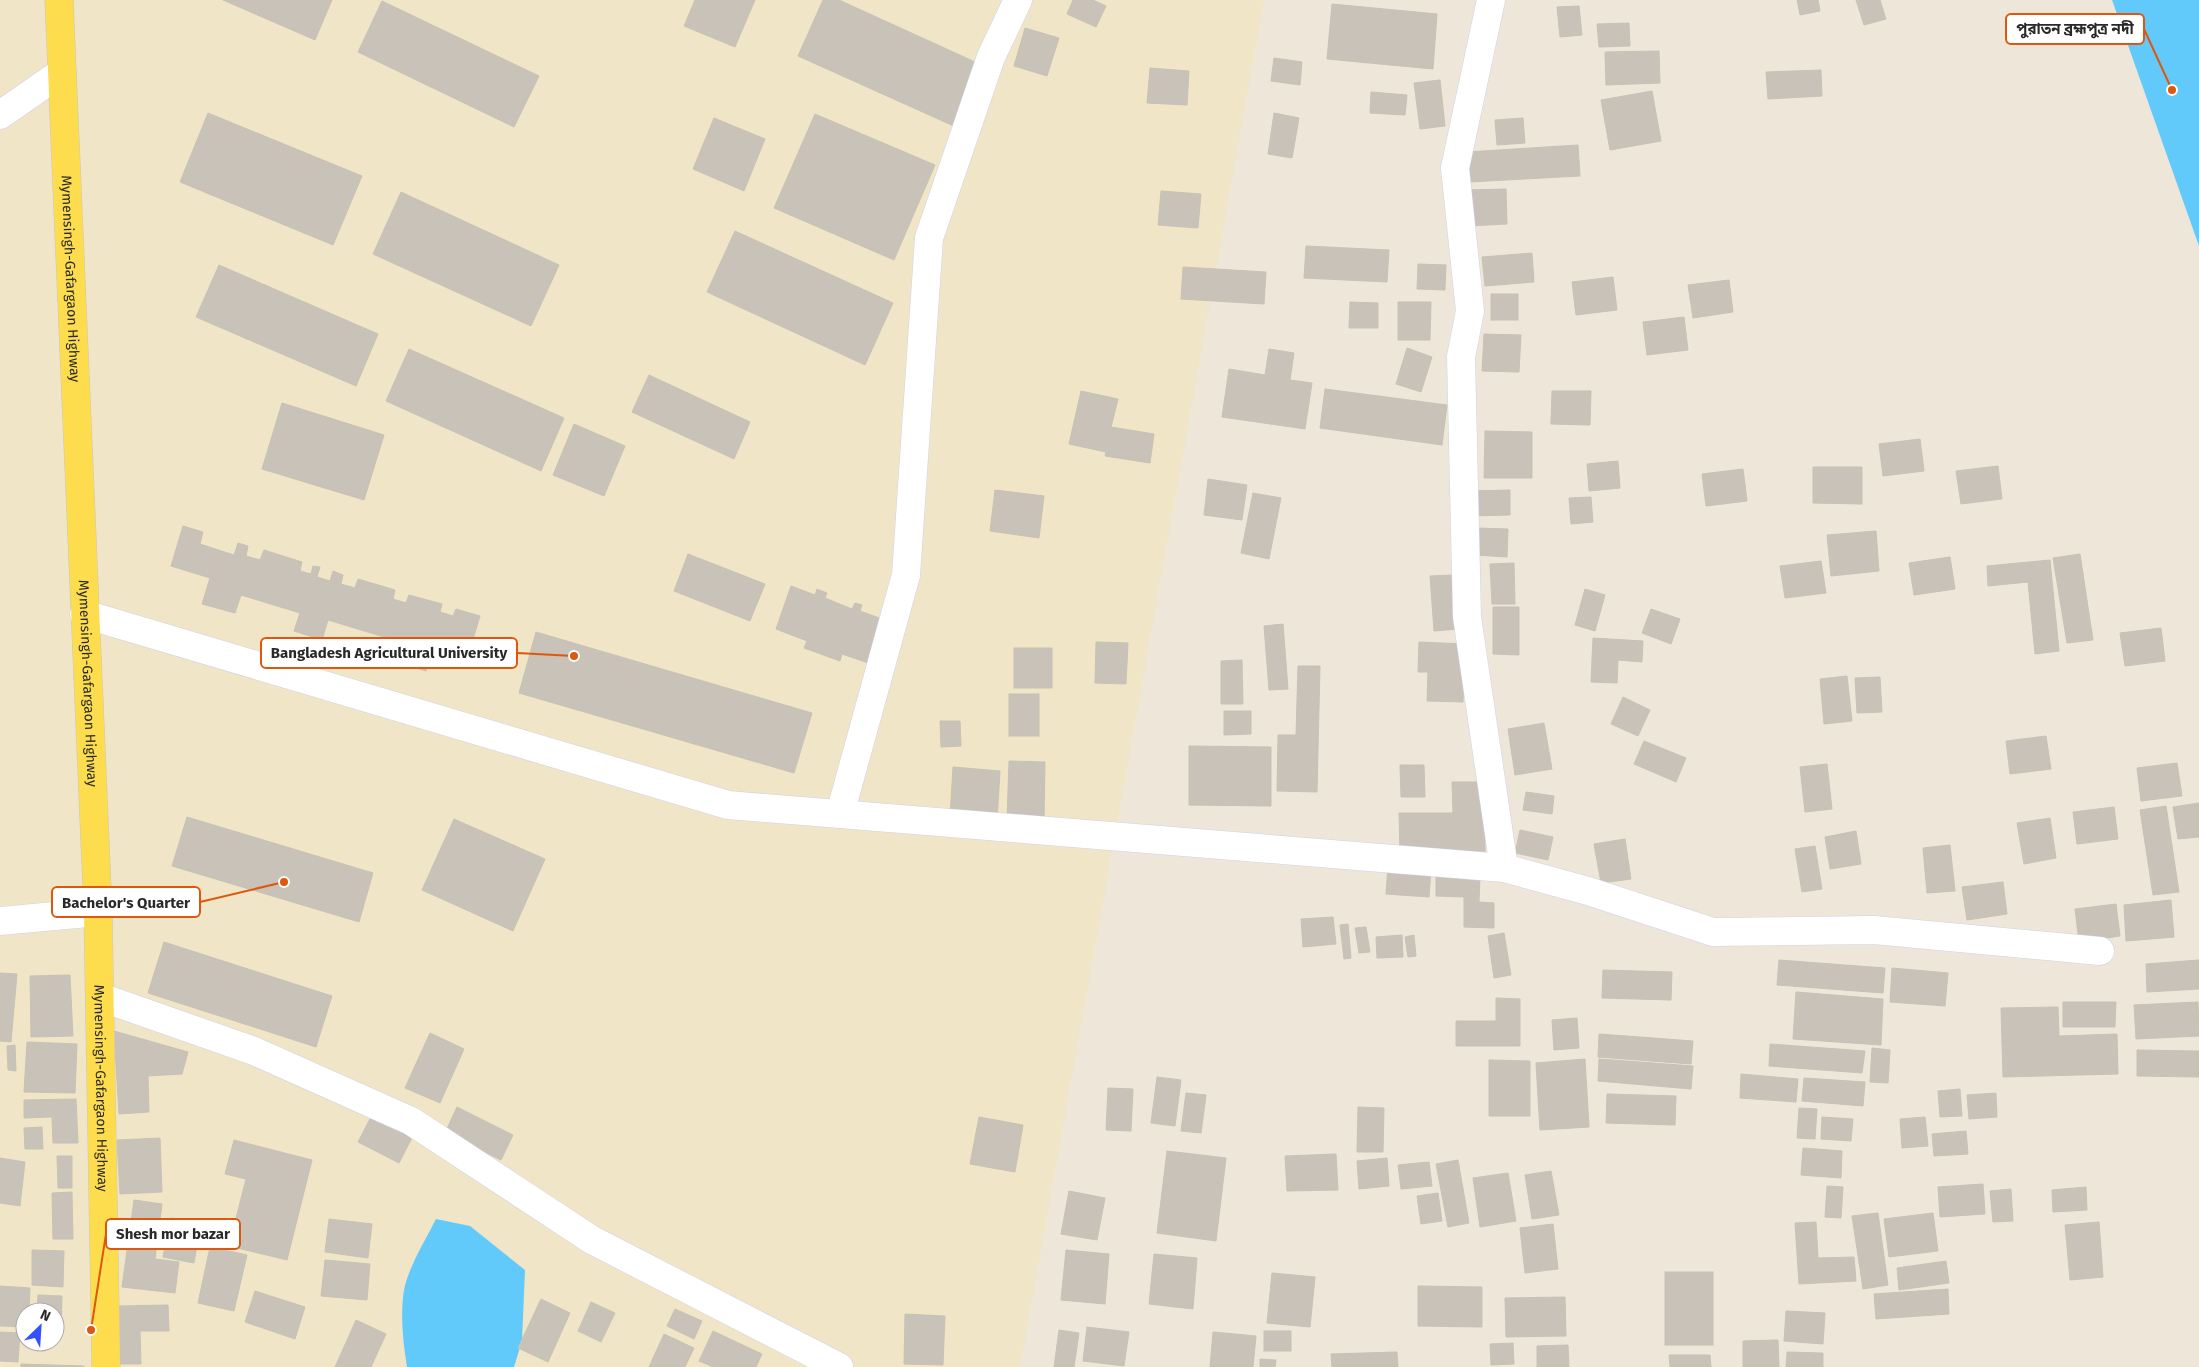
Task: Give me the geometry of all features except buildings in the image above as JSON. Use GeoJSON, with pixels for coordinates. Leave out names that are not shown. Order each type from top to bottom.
{"type":"FeatureCollection","features":[{"type":"Feature","properties":{"kind":"main road","name":"Mymensingh-Gafargaon Highway"},"geometry":{"type":"LineString","coordinates":[[59,0],[98,912],[106,1367]]}},
{"type":"Feature","properties":{"kind":"street"},"geometry":{"type":"LineString","coordinates":[[840,814],[906,575],[929,238],[991,57],[1018,0]]}},
{"type":"Feature","properties":{"kind":"street"},"geometry":{"type":"LineString","coordinates":[[1491,0],[1454,168],[1470,311],[1460,357],[1467,617],[1504,868]]}},
{"type":"Feature","properties":{"kind":"street"},"geometry":{"type":"LineString","coordinates":[[0,115],[62,72]]}},
{"type":"Feature","properties":{"kind":"street"},"geometry":{"type":"LineString","coordinates":[[84,614],[728,805],[1504,868],[1588,891],[1713,932],[1874,930],[2100,951]]}},
{"type":"Feature","properties":{"kind":"street"},"geometry":{"type":"LineString","coordinates":[[0,921],[98,912]]}},
{"type":"Feature","properties":{"kind":"street"},"geometry":{"type":"LineString","coordinates":[[100,997],[254,1051],[411,1121],[592,1240],[839,1367]]}},
{"type":"Feature","properties":{"kind":"shaded area"},"geometry":{"type":"Polygon","coordinates":[[[0,0],[1264,0],[1020,1367],[0,1367],[0,0]]]}},
{"type":"Feature","properties":{"kind":"water"},"geometry":{"type":"Polygon","coordinates":[[[2112,0],[2199,0],[2199,246],[2112,0]]]}},
{"type":"Feature","properties":{"kind":"water"},"geometry":{"type":"Polygon","coordinates":[[[436,1219],[470,1226],[525,1270],[522,1341],[514,1367],[407,1367],[402,1328],[404,1290],[413,1263],[436,1219]]]}},
{"type":"Feature","properties":{"kind":"place","name":"পুরাতন ব্রহ্মপুত্র নদী"},"geometry":{"type":"Point","coordinates":[2172,90]}},
{"type":"Feature","properties":{"kind":"place","name":"Bangladesh Agricultural University"},"geometry":{"type":"Point","coordinates":[574,656]}},
{"type":"Feature","properties":{"kind":"place","name":"Bachelor's Quarter"},"geometry":{"type":"Point","coordinates":[284,882]}},
{"type":"Feature","properties":{"kind":"place","name":"Shesh mor bazar"},"geometry":{"type":"Point","coordinates":[91,1330]}}]}
